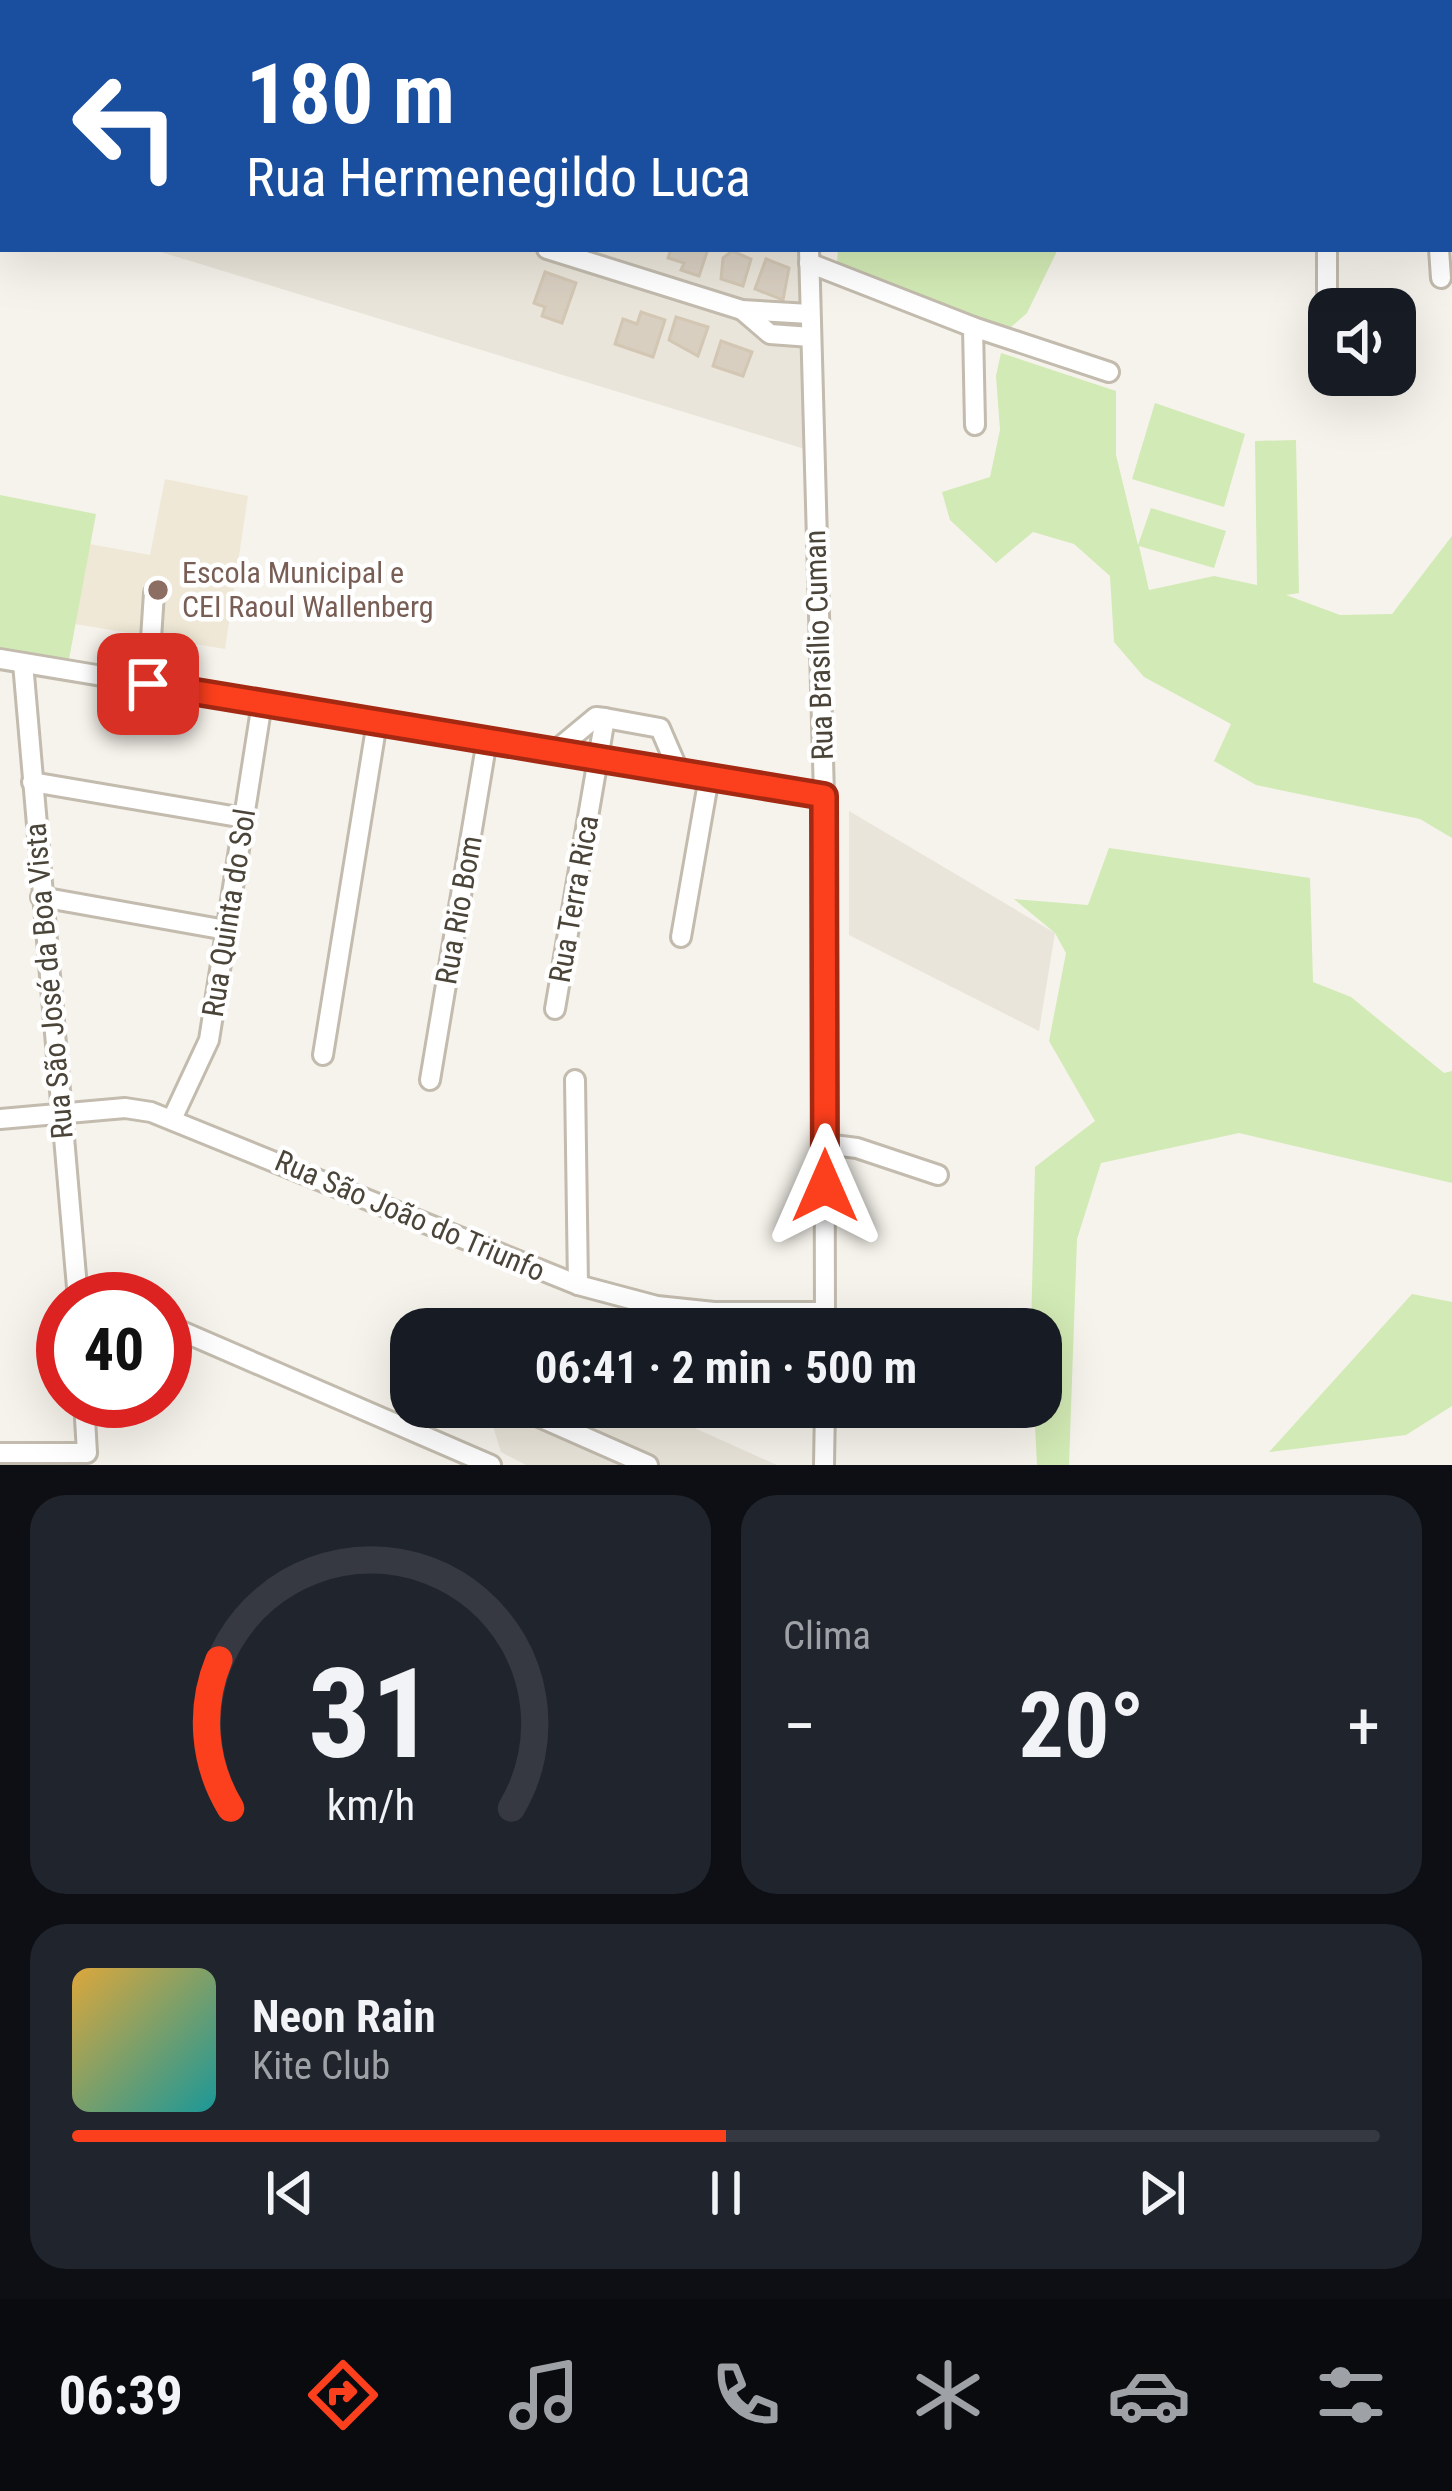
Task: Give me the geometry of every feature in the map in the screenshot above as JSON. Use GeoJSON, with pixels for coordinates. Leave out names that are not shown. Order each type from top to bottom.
{"type":"FeatureCollection","features":[{"type":"Feature","properties":{"kind":"street"},"geometry":{"type":"LineString","coordinates":[[557,252],[742,310],[810,314]]}},
{"type":"Feature","properties":{"kind":"street"},"geometry":{"type":"LineString","coordinates":[[1327,288],[1328,252]]}},
{"type":"Feature","properties":{"kind":"street"},"geometry":{"type":"LineString","coordinates":[[1439,252],[1441,278]]}},
{"type":"Feature","properties":{"kind":"street"},"geometry":{"type":"LineString","coordinates":[[809,256],[973,327],[1109,372]]}},
{"type":"Feature","properties":{"kind":"street","name":"Rua Brasílio Cuman"},"geometry":{"type":"LineString","coordinates":[[809,256],[824,796],[825,1308]]}},
{"type":"Feature","properties":{"kind":"street"},"geometry":{"type":"LineString","coordinates":[[742,310],[770,334],[811,337]]}},
{"type":"Feature","properties":{"kind":"street"},"geometry":{"type":"LineString","coordinates":[[973,327],[975,425]]}},
{"type":"Feature","properties":{"kind":"street"},"geometry":{"type":"LineString","coordinates":[[148,684],[154,593]]}},
{"type":"Feature","properties":{"kind":"street"},"geometry":{"type":"LineString","coordinates":[[0,659],[824,796]]}},
{"type":"Feature","properties":{"kind":"street","name":"Rua São José da Boa Vista"},"geometry":{"type":"LineString","coordinates":[[23,663],[75,1272]]}},
{"type":"Feature","properties":{"kind":"street","name":"Rua Quinta do Sol"},"geometry":{"type":"LineString","coordinates":[[173,1118],[208,1040],[262,703]]}},
{"type":"Feature","properties":{"kind":"street"},"geometry":{"type":"LineString","coordinates":[[555,751],[596,717],[605,718],[660,728],[680,772]]}},
{"type":"Feature","properties":{"kind":"street","name":"Rua Terra Rica"},"geometry":{"type":"LineString","coordinates":[[556,1009],[605,718]]}},
{"type":"Feature","properties":{"kind":"street"},"geometry":{"type":"LineString","coordinates":[[323,1055],[377,722]]}},
{"type":"Feature","properties":{"kind":"street","name":"Rua Rio Bom"},"geometry":{"type":"LineString","coordinates":[[430,1079],[487,740]]}},
{"type":"Feature","properties":{"kind":"street"},"geometry":{"type":"LineString","coordinates":[[681,937],[709,777]]}},
{"type":"Feature","properties":{"kind":"street"},"geometry":{"type":"LineString","coordinates":[[32,782],[244,818]]}},
{"type":"Feature","properties":{"kind":"street"},"geometry":{"type":"LineString","coordinates":[[41,897],[226,930]]}},
{"type":"Feature","properties":{"kind":"street"},"geometry":{"type":"LineString","coordinates":[[575,1079],[578,1286]]}},
{"type":"Feature","properties":{"kind":"street","name":"Rua São João do Triunfo"},"geometry":{"type":"LineString","coordinates":[[0,1119],[125,1108],[173,1118],[578,1286],[676,1308]]}},
{"type":"Feature","properties":{"kind":"street"},"geometry":{"type":"LineString","coordinates":[[825,1144],[857,1148],[938,1174]]}},
{"type":"Feature","properties":{"kind":"street"},"geometry":{"type":"LineString","coordinates":[[192,1336],[491,1465]]}},
{"type":"Feature","properties":{"kind":"street"},"geometry":{"type":"LineString","coordinates":[[0,1453],[87,1453],[86,1428]]}},
{"type":"Feature","properties":{"kind":"street"},"geometry":{"type":"LineString","coordinates":[[564,1428],[648,1465]]}},
{"type":"Feature","properties":{"kind":"street"},"geometry":{"type":"LineString","coordinates":[[824,1428],[824,1465]]}},
{"type":"Feature","properties":{"kind":"shaded area"},"geometry":{"type":"Polygon","coordinates":[[[161,252],[797,252],[805,449],[161,252]]]}},
{"type":"Feature","properties":{"kind":"shaded area","name":"Escola Municipal e CEI Raoul Wallenberg"},"geometry":{"type":"Polygon","coordinates":[[[165,479],[248,496],[225,649],[75,624],[90,544],[150,555],[165,479]]]}},
{"type":"Feature","properties":{"kind":"shaded area"},"geometry":{"type":"Polygon","coordinates":[[[849,811],[1055,933],[1039,1031],[849,935],[849,811]]]}},
{"type":"Feature","properties":{"kind":"shaded area"},"geometry":{"type":"Polygon","coordinates":[[[494,1428],[695,1428],[777,1465],[526,1465],[501,1452],[494,1428]]]}},
{"type":"Feature","properties":{"kind":"green space"},"geometry":{"type":"Polygon","coordinates":[[[838,252],[1057,252],[1027,313],[1011,327],[947,310],[837,262],[838,252]]]}},
{"type":"Feature","properties":{"kind":"green space"},"geometry":{"type":"Polygon","coordinates":[[[1001,353],[1116,391],[1116,455],[1138,545],[1151,508],[1226,531],[1214,568],[1139,546],[1149,590],[1214,576],[1257,585],[1255,441],[1296,440],[1299,593],[1286,595],[1340,615],[1392,614],[1452,536],[1452,838],[1420,819],[1256,785],[1214,761],[1231,724],[1144,677],[1114,642],[1110,576],[1074,544],[1033,532],[996,563],[950,520],[942,492],[990,477],[1000,430],[996,376],[1001,353]]]}},
{"type":"Feature","properties":{"kind":"green space"},"geometry":{"type":"Polygon","coordinates":[[[1155,403],[1245,434],[1224,507],[1132,479],[1155,403]]]}},
{"type":"Feature","properties":{"kind":"green space"},"geometry":{"type":"Polygon","coordinates":[[[0,495],[96,514],[69,659],[0,648],[0,495]]]}},
{"type":"Feature","properties":{"kind":"green space"},"geometry":{"type":"Polygon","coordinates":[[[1109,848],[1310,878],[1313,982],[1351,997],[1444,1073],[1452,1071],[1452,1183],[1239,1133],[1101,1163],[1077,1239],[1069,1465],[1037,1465],[1035,1428],[1062,1428],[1062,1308],[1032,1308],[1035,1167],[1095,1121],[1049,1041],[1066,953],[1055,933],[1014,899],[1088,905],[1109,848]]]}},
{"type":"Feature","properties":{"kind":"green space"},"geometry":{"type":"Polygon","coordinates":[[[1412,1294],[1452,1302],[1452,1406],[1406,1435],[1269,1452],[1412,1294]]]}},
{"type":"Feature","properties":{"kind":"building"},"geometry":{"type":"Polygon","coordinates":[[[670,252],[707,252],[699,276],[681,270],[684,263],[668,258],[670,252]]]}},
{"type":"Feature","properties":{"kind":"building"},"geometry":{"type":"Polygon","coordinates":[[[734,252],[751,259],[743,286],[721,279],[723,258],[734,252]]]}},
{"type":"Feature","properties":{"kind":"building"},"geometry":{"type":"Polygon","coordinates":[[[766,259],[789,268],[783,300],[755,289],[766,259]]]}},
{"type":"Feature","properties":{"kind":"building"},"geometry":{"type":"Polygon","coordinates":[[[545,272],[576,283],[562,323],[542,316],[545,307],[534,303],[545,272]]]}},
{"type":"Feature","properties":{"kind":"building"},"geometry":{"type":"Polygon","coordinates":[[[641,312],[665,320],[653,357],[615,344],[623,319],[637,324],[641,312]]]}},
{"type":"Feature","properties":{"kind":"building"},"geometry":{"type":"Polygon","coordinates":[[[676,317],[708,327],[698,356],[669,340],[676,317]]]}},
{"type":"Feature","properties":{"kind":"building"},"geometry":{"type":"Polygon","coordinates":[[[721,341],[752,352],[743,376],[713,366],[721,341]]]}},
{"type":"Feature","properties":{"kind":"place","name":"Escola Municipal e CEI Raoul Wallenberg"},"geometry":{"type":"Point","coordinates":[158,590]}},
{"type":"Feature","properties":{"kind":"route"},"geometry":{"type":"LineString","coordinates":[[148,684],[824,796],[825,1186]]}}]}
